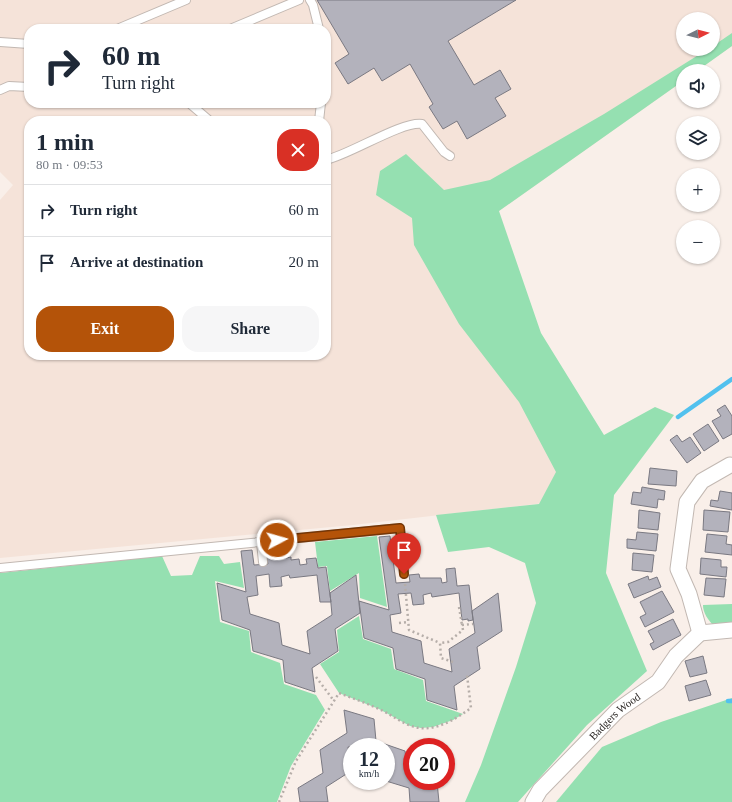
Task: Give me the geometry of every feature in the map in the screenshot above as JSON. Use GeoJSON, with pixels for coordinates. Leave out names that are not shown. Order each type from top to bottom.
{"type":"FeatureCollection","features":[{"type":"Feature","properties":{"kind":"street"},"geometry":{"type":"LineString","coordinates":[[731,465],[702,481],[687,502],[678,569],[689,594],[700,633],[732,630]]}},
{"type":"Feature","properties":{"kind":"street","name":"Badgers Wood"},"geometry":{"type":"LineString","coordinates":[[533,802],[540,790],[618,710],[658,682],[676,656],[700,633]]}},
{"type":"Feature","properties":{"kind":"lane"},"geometry":{"type":"LineString","coordinates":[[129,24],[186,0]]}},
{"type":"Feature","properties":{"kind":"lane"},"geometry":{"type":"LineString","coordinates":[[242,24],[299,0]]}},
{"type":"Feature","properties":{"kind":"lane"},"geometry":{"type":"LineString","coordinates":[[310,0],[313,5],[318,24]]}},
{"type":"Feature","properties":{"kind":"lane"},"geometry":{"type":"LineString","coordinates":[[0,42],[24,44]]}},
{"type":"Feature","properties":{"kind":"lane"},"geometry":{"type":"LineString","coordinates":[[0,90],[9,86],[24,87]]}},
{"type":"Feature","properties":{"kind":"lane"},"geometry":{"type":"LineString","coordinates":[[195,108],[204,116]]}},
{"type":"Feature","properties":{"kind":"lane"},"geometry":{"type":"LineString","coordinates":[[331,159],[340,157],[398,129],[417,123],[422,124],[444,152],[450,156]]}},
{"type":"Feature","properties":{"kind":"lane"},"geometry":{"type":"LineString","coordinates":[[0,568],[400,528],[404,574]]}},
{"type":"Feature","properties":{"kind":"lane"},"geometry":{"type":"LineString","coordinates":[[261,542],[263,562]]}},
{"type":"Feature","properties":{"kind":"path"},"geometry":{"type":"LineString","coordinates":[[404,574],[409,630],[440,643],[448,642],[463,630],[459,607]]}},
{"type":"Feature","properties":{"kind":"path"},"geometry":{"type":"LineString","coordinates":[[399,623],[408,622]]}},
{"type":"Feature","properties":{"kind":"path"},"geometry":{"type":"LineString","coordinates":[[462,625],[473,624]]}},
{"type":"Feature","properties":{"kind":"path"},"geometry":{"type":"LineString","coordinates":[[440,643],[441,658],[453,662]]}},
{"type":"Feature","properties":{"kind":"path"},"geometry":{"type":"LineString","coordinates":[[278,802],[296,761],[338,693],[379,709],[410,726],[421,728],[437,727],[454,720],[471,708],[467,675]]}},
{"type":"Feature","properties":{"kind":"path"},"geometry":{"type":"LineString","coordinates":[[316,677],[334,701]]}},
{"type":"Feature","properties":{"kind":"shaded area"},"geometry":{"type":"Polygon","coordinates":[[[0,0],[732,0],[732,46],[720,55],[720,12],[676,12],[676,56],[718,56],[707,64],[676,64],[676,86],[444,250],[614,495],[353,525],[0,558],[0,200],[13,185],[0,172],[0,0]]]}},
{"type":"Feature","properties":{"kind":"green space"},"geometry":{"type":"Polygon","coordinates":[[[732,33],[732,46],[720,55],[720,41],[732,33]]]}},
{"type":"Feature","properties":{"kind":"green space"},"geometry":{"type":"Polygon","coordinates":[[[697,56],[718,56],[707,64],[684,64],[697,56]]]}},
{"type":"Feature","properties":{"kind":"green space"},"geometry":{"type":"Polygon","coordinates":[[[676,69],[676,86],[499,211],[541,333],[604,435],[655,407],[674,415],[614,495],[606,573],[647,671],[587,725],[518,802],[465,802],[481,765],[516,667],[536,603],[525,563],[489,547],[448,552],[436,515],[539,504],[556,472],[519,402],[459,324],[414,245],[412,218],[376,195],[380,171],[406,154],[444,190],[490,180],[604,114],[676,69]]]}},
{"type":"Feature","properties":{"kind":"green space"},"geometry":{"type":"Polygon","coordinates":[[[377,536],[387,607],[360,598],[359,573],[330,591],[327,566],[318,567],[315,542],[377,536]]]}},
{"type":"Feature","properties":{"kind":"green space"},"geometry":{"type":"Polygon","coordinates":[[[162,556],[171,576],[192,575],[200,556],[219,556],[224,564],[240,562],[244,588],[215,581],[220,622],[249,631],[251,652],[280,663],[284,684],[316,695],[325,710],[291,766],[277,802],[0,802],[0,573],[162,556]]]}},
{"type":"Feature","properties":{"kind":"green space"},"geometry":{"type":"Polygon","coordinates":[[[732,604],[732,624],[714,626],[706,616],[703,608],[703,605],[732,604]]]}},
{"type":"Feature","properties":{"kind":"green space"},"geometry":{"type":"Polygon","coordinates":[[[359,616],[363,639],[391,649],[394,669],[423,680],[426,701],[463,714],[453,720],[433,727],[421,728],[410,726],[379,709],[339,693],[320,664],[339,652],[337,630],[359,616]]]}},
{"type":"Feature","properties":{"kind":"green space"},"geometry":{"type":"Polygon","coordinates":[[[732,698],[732,802],[556,802],[602,747],[661,722],[732,698]]]}},
{"type":"Feature","properties":{"kind":"building"},"geometry":{"type":"Polygon","coordinates":[[[317,0],[516,0],[448,41],[474,85],[500,70],[511,89],[495,98],[506,116],[467,139],[457,121],[443,129],[429,107],[433,104],[410,64],[382,81],[374,68],[348,84],[335,63],[349,54],[317,0]]]}},
{"type":"Feature","properties":{"kind":"building"},"geometry":{"type":"Polygon","coordinates":[[[725,405],[732,416],[732,434],[723,439],[712,421],[721,416],[717,410],[725,405]]]}},
{"type":"Feature","properties":{"kind":"building"},"geometry":{"type":"Polygon","coordinates":[[[708,424],[719,441],[704,451],[693,434],[708,424]]]}},
{"type":"Feature","properties":{"kind":"building"},"geometry":{"type":"Polygon","coordinates":[[[677,435],[682,442],[690,437],[701,453],[687,463],[670,440],[677,435]]]}},
{"type":"Feature","properties":{"kind":"building"},"geometry":{"type":"Polygon","coordinates":[[[650,468],[677,471],[676,486],[648,484],[650,468]]]}},
{"type":"Feature","properties":{"kind":"building"},"geometry":{"type":"Polygon","coordinates":[[[642,487],[665,491],[664,500],[658,499],[657,508],[631,504],[633,492],[641,493],[642,487]]]}},
{"type":"Feature","properties":{"kind":"building"},"geometry":{"type":"Polygon","coordinates":[[[720,491],[732,493],[732,510],[710,506],[711,500],[718,501],[720,491]]]}},
{"type":"Feature","properties":{"kind":"building"},"geometry":{"type":"Polygon","coordinates":[[[639,510],[660,513],[658,530],[638,528],[639,510]]]}},
{"type":"Feature","properties":{"kind":"building"},"geometry":{"type":"Polygon","coordinates":[[[704,510],[730,512],[728,532],[703,530],[704,510]]]}},
{"type":"Feature","properties":{"kind":"building"},"geometry":{"type":"Polygon","coordinates":[[[637,532],[658,534],[656,551],[627,548],[627,539],[636,540],[637,532]]]}},
{"type":"Feature","properties":{"kind":"building"},"geometry":{"type":"Polygon","coordinates":[[[707,534],[727,536],[726,544],[732,545],[732,555],[705,552],[707,534]]]}},
{"type":"Feature","properties":{"kind":"building"},"geometry":{"type":"Polygon","coordinates":[[[390,536],[396,583],[410,582],[409,575],[419,574],[420,578],[441,578],[442,583],[447,582],[446,569],[455,568],[457,586],[469,585],[473,620],[468,621],[468,619],[462,620],[459,593],[432,597],[431,593],[423,595],[424,604],[413,605],[411,593],[398,594],[401,613],[390,615],[392,632],[421,641],[424,663],[452,672],[449,649],[475,633],[472,611],[498,593],[502,631],[477,647],[480,669],[454,686],[457,710],[427,700],[425,679],[396,669],[393,648],[364,638],[359,601],[389,610],[379,537],[390,536]]]}},
{"type":"Feature","properties":{"kind":"building"},"geometry":{"type":"Polygon","coordinates":[[[276,546],[278,553],[285,552],[286,558],[291,557],[291,560],[299,559],[300,565],[307,564],[306,559],[316,558],[318,568],[326,567],[330,598],[330,593],[356,575],[360,613],[335,629],[338,651],[312,668],[315,692],[285,682],[283,660],[253,651],[250,630],[222,620],[217,583],[246,592],[241,551],[252,550],[254,565],[268,564],[265,548],[276,546]],[[269,574],[256,576],[258,595],[247,597],[250,614],[279,623],[282,645],[310,654],[307,631],[332,615],[331,602],[320,602],[317,575],[290,578],[289,575],[281,577],[282,586],[270,587],[269,574]]]}},
{"type":"Feature","properties":{"kind":"building"},"geometry":{"type":"Polygon","coordinates":[[[633,553],[654,555],[652,572],[632,570],[633,553]]]}},
{"type":"Feature","properties":{"kind":"building"},"geometry":{"type":"Polygon","coordinates":[[[701,558],[721,560],[721,567],[727,567],[726,577],[700,574],[701,558]]]}},
{"type":"Feature","properties":{"kind":"building"},"geometry":{"type":"Polygon","coordinates":[[[648,576],[649,580],[657,577],[661,587],[634,598],[628,584],[648,576]]]}},
{"type":"Feature","properties":{"kind":"building"},"geometry":{"type":"Polygon","coordinates":[[[706,578],[726,579],[724,597],[704,595],[706,578]]]}},
{"type":"Feature","properties":{"kind":"building"},"geometry":{"type":"Polygon","coordinates":[[[662,591],[674,612],[645,627],[640,617],[646,614],[640,602],[662,591]]]}},
{"type":"Feature","properties":{"kind":"building"},"geometry":{"type":"Polygon","coordinates":[[[673,619],[681,635],[653,650],[650,644],[654,642],[648,631],[673,619]]]}},
{"type":"Feature","properties":{"kind":"building"},"geometry":{"type":"Polygon","coordinates":[[[703,656],[707,673],[690,677],[685,661],[703,656]]]}},
{"type":"Feature","properties":{"kind":"building"},"geometry":{"type":"Polygon","coordinates":[[[706,680],[711,695],[689,701],[685,686],[706,680]]]}},
{"type":"Feature","properties":{"kind":"building"},"geometry":{"type":"Polygon","coordinates":[[[344,710],[374,719],[376,738],[343,738],[343,776],[326,787],[328,802],[300,802],[298,788],[323,773],[320,750],[347,733],[344,710]]]}},
{"type":"Feature","properties":{"kind":"building"},"geometry":{"type":"Polygon","coordinates":[[[395,748],[403,750],[403,786],[395,784],[395,748]]]}},
{"type":"Feature","properties":{"kind":"building"},"geometry":{"type":"Polygon","coordinates":[[[409,790],[438,790],[439,802],[410,802],[409,790]]]}},
{"type":"Feature","properties":{"kind":"waterway"},"geometry":{"type":"LineString","coordinates":[[678,417],[732,379]]}},
{"type":"Feature","properties":{"kind":"route"},"geometry":{"type":"LineString","coordinates":[[277,540],[400,528],[404,574]]}}]}
